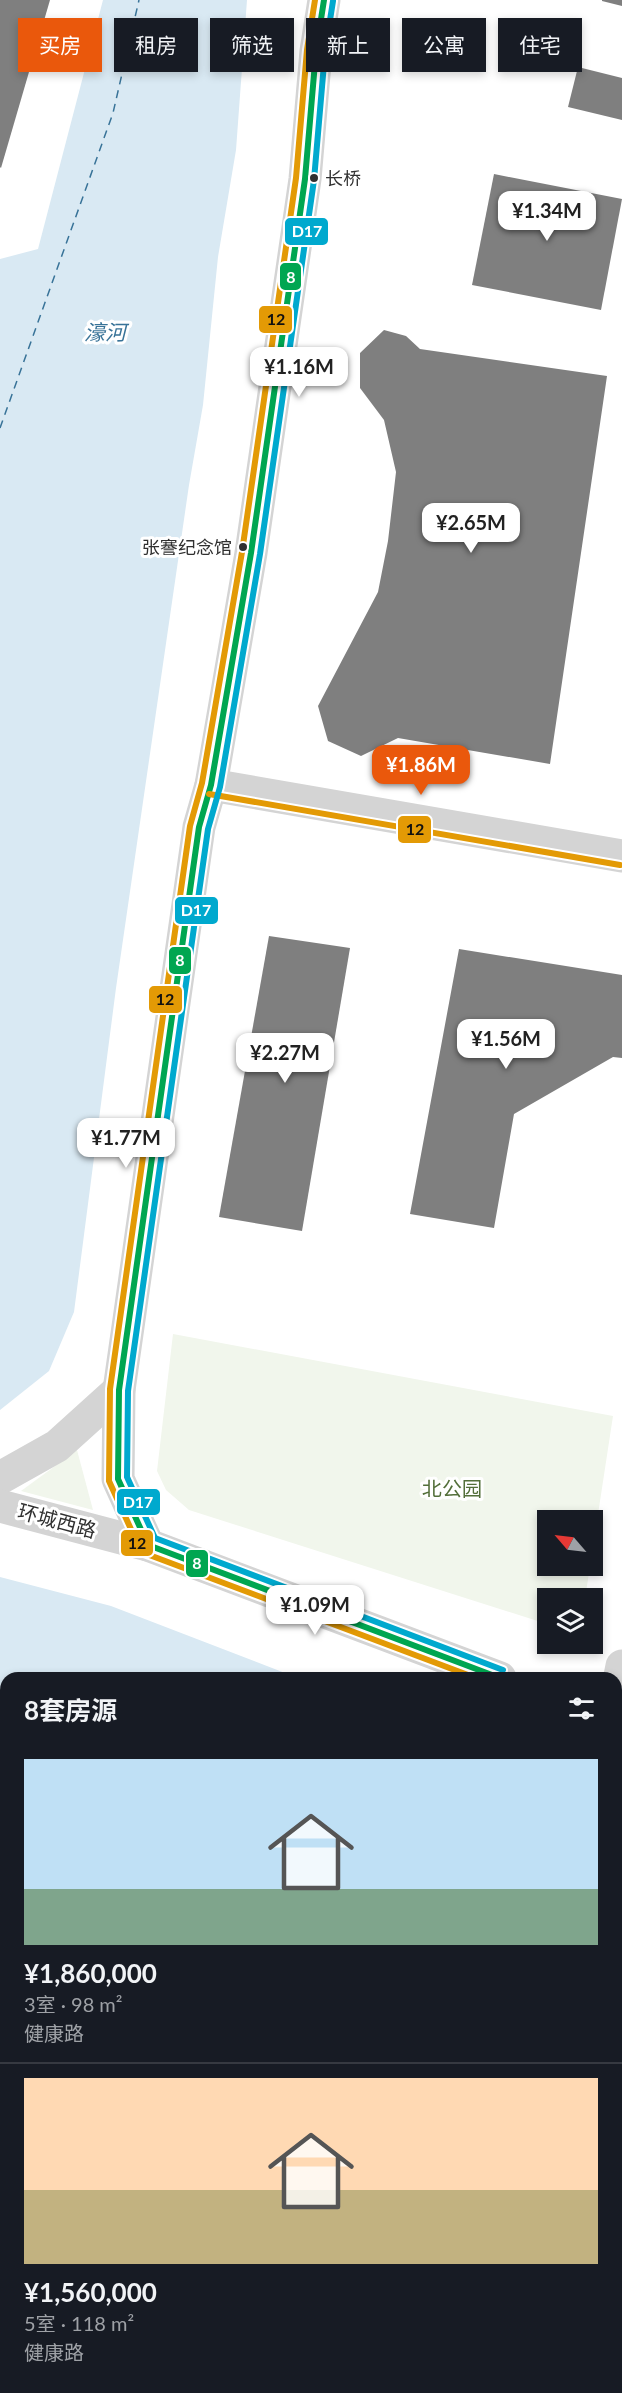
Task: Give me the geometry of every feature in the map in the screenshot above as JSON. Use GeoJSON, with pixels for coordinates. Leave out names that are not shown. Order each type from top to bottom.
{"type":"FeatureCollection","features":[{"type":"Feature","properties":{"kind":"street"},"geometry":{"type":"LineString","coordinates":[[148,1545],[118,1479],[119,1390],[199,827],[211,785],[251,553],[305,180],[316,51],[324,0]]}},
{"type":"Feature","properties":{"kind":"street"},"geometry":{"type":"LineString","coordinates":[[211,785],[622,856]]}},
{"type":"Feature","properties":{"kind":"street"},"geometry":{"type":"LineString","coordinates":[[0,1478],[57,1446],[119,1390]]}},
{"type":"Feature","properties":{"kind":"street","name":"环城西路"},"geometry":{"type":"LineString","coordinates":[[0,1506],[148,1545],[484,1672]]}},
{"type":"Feature","properties":{"kind":"green space","name":"北公园"},"geometry":{"type":"Polygon","coordinates":[[[173,1334],[613,1416],[599,1510],[537,1510],[537,1576],[588,1576],[587,1588],[537,1588],[537,1621],[189,1510],[166,1490],[157,1471],[173,1334]]]}},
{"type":"Feature","properties":{"kind":"green space"},"geometry":{"type":"Polygon","coordinates":[[[77,1450],[93,1510],[21,1491],[77,1450]]]}},
{"type":"Feature","properties":{"kind":"water","name":"濠河"},"geometry":{"type":"Polygon","coordinates":[[[103,0],[247,0],[246,18],[210,18],[210,72],[242,72],[236,150],[218,257],[203,405],[189,485],[116,988],[74,1312],[49,1371],[0,1410],[0,259],[38,249],[84,72],[102,72],[102,18],[98,18],[103,0]]]}},
{"type":"Feature","properties":{"kind":"water"},"geometry":{"type":"Polygon","coordinates":[[[0,1577],[111,1606],[282,1672],[0,1672],[0,1577]]]}},
{"type":"Feature","properties":{"kind":"building"},"geometry":{"type":"Polygon","coordinates":[[[0,0],[50,0],[45,18],[18,18],[18,72],[29,72],[0,167],[0,0]]]}},
{"type":"Feature","properties":{"kind":"building"},"geometry":{"type":"Polygon","coordinates":[[[622,0],[622,6],[602,1],[622,0]]]}},
{"type":"Feature","properties":{"kind":"building"},"geometry":{"type":"Polygon","coordinates":[[[582,68],[622,78],[622,120],[568,107],[577,72],[582,72],[582,68]]]}},
{"type":"Feature","properties":{"kind":"building"},"geometry":{"type":"Polygon","coordinates":[[[494,174],[622,199],[601,310],[472,285],[494,174]]]}},
{"type":"Feature","properties":{"kind":"building"},"geometry":{"type":"Polygon","coordinates":[[[384,330],[406,336],[420,349],[607,376],[550,764],[398,738],[361,756],[328,741],[318,706],[378,592],[388,541],[396,472],[384,420],[360,388],[360,353],[384,330]]]}},
{"type":"Feature","properties":{"kind":"building"},"geometry":{"type":"Polygon","coordinates":[[[269,936],[350,948],[302,1231],[219,1217],[269,936]]]}},
{"type":"Feature","properties":{"kind":"building"},"geometry":{"type":"Polygon","coordinates":[[[459,949],[622,975],[622,1058],[613,1057],[514,1114],[494,1228],[410,1214],[459,949]]]}},
{"type":"Feature","properties":{"kind":"ferry route"},"geometry":{"type":"LineString","coordinates":[[0,428],[113,113],[139,0]]}},
{"type":"Feature","properties":{"kind":"transit line","name":"12"},"geometry":{"type":"LineString","coordinates":[[315,0],[307,50],[296,178],[242,552],[202,783],[190,826],[110,1389],[109,1481],[140,1549],[144,1553],[460,1672]]}},
{"type":"Feature","properties":{"kind":"transit line","name":"8"},"geometry":{"type":"LineString","coordinates":[[324,0],[316,51],[305,179],[251,553],[211,785],[199,827],[119,1390],[118,1479],[148,1545],[484,1672]]}},
{"type":"Feature","properties":{"kind":"transit line","name":"D17"},"geometry":{"type":"LineString","coordinates":[[333,1],[325,52],[314,180],[260,554],[220,787],[208,829],[128,1391],[127,1477],[155,1538],[503,1670]]}},
{"type":"Feature","properties":{"kind":"transit line","name":"12"},"geometry":{"type":"LineString","coordinates":[[209,794],[620,865]]}},
{"type":"Feature","properties":{"kind":"place","name":"长桥"},"geometry":{"type":"Point","coordinates":[314,178]}},
{"type":"Feature","properties":{"kind":"place","name":"张謇纪念馆"},"geometry":{"type":"Point","coordinates":[243,547]}}]}
